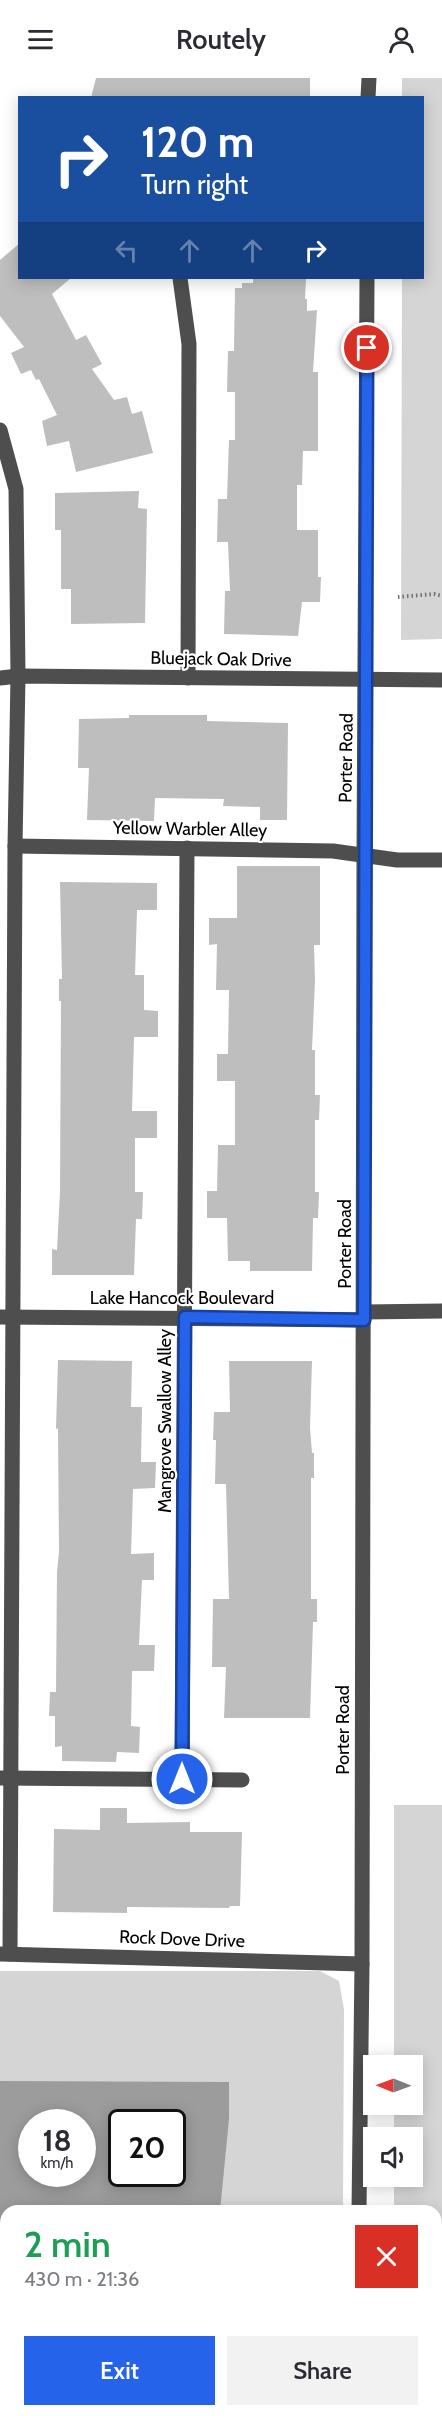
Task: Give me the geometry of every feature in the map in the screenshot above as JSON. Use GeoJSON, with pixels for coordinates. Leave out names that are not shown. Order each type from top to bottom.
{"type":"FeatureCollection","features":[{"type":"Feature","properties":{"kind":"street"},"geometry":{"type":"LineString","coordinates":[[368,96],[369,78]]}},
{"type":"Feature","properties":{"kind":"street"},"geometry":{"type":"LineString","coordinates":[[180,279],[189,344],[188,678]]}},
{"type":"Feature","properties":{"kind":"street","name":"Porter Road"},"geometry":{"type":"LineString","coordinates":[[359,2205],[362,1964],[367,279]]}},
{"type":"Feature","properties":{"kind":"street"},"geometry":{"type":"LineString","coordinates":[[0,430],[16,489],[18,676],[6,1317],[5,1954]]}},
{"type":"Feature","properties":{"kind":"street","name":"Bluejack Oak Drive"},"geometry":{"type":"LineString","coordinates":[[0,678],[18,676],[442,680]]}},
{"type":"Feature","properties":{"kind":"street","name":"Yellow Warbler Alley"},"geometry":{"type":"LineString","coordinates":[[15,846],[333,851],[396,860],[442,860]]}},
{"type":"Feature","properties":{"kind":"street","name":"Mangrove Swallow Alley"},"geometry":{"type":"LineString","coordinates":[[182,1779],[187,848]]}},
{"type":"Feature","properties":{"kind":"street","name":"Lake Hancock Boulevard"},"geometry":{"type":"LineString","coordinates":[[6,1317],[364,1316],[442,1311]]}},
{"type":"Feature","properties":{"kind":"street"},"geometry":{"type":"LineString","coordinates":[[5,1778],[242,1780]]}},
{"type":"Feature","properties":{"kind":"street","name":"Rock Dove Drive"},"geometry":{"type":"LineString","coordinates":[[5,1954],[362,1964]]}},
{"type":"Feature","properties":{"kind":"path"},"geometry":{"type":"LineString","coordinates":[[398,597],[434,594],[442,596]]}},
{"type":"Feature","properties":{"kind":"shaded area"},"geometry":{"type":"Polygon","coordinates":[[[402,78],[442,78],[442,639],[401,640],[402,279],[424,279],[424,96],[402,96],[402,78]]]}},
{"type":"Feature","properties":{"kind":"shaded area"},"geometry":{"type":"Polygon","coordinates":[[[394,1805],[442,1805],[442,2205],[394,2205],[394,2187],[423,2187],[423,2127],[394,2127],[394,2115],[423,2115],[423,2055],[394,2055],[394,1805]]]}},
{"type":"Feature","properties":{"kind":"shaded area"},"geometry":{"type":"Polygon","coordinates":[[[0,1971],[320,1971],[339,1981],[344,2009],[343,2205],[0,2205],[0,1971]]]}},
{"type":"Feature","properties":{"kind":"shaded area"},"geometry":{"type":"Polygon","coordinates":[[[0,2081],[229,2082],[229,2119],[221,2205],[0,2205],[0,2081]]]}},
{"type":"Feature","properties":{"kind":"building"},"geometry":{"type":"Polygon","coordinates":[[[96,78],[310,78],[310,96],[92,96],[96,78]]]}},
{"type":"Feature","properties":{"kind":"building"},"geometry":{"type":"Polygon","coordinates":[[[18,245],[18,279],[70,279],[52,294],[76,340],[86,335],[102,364],[92,369],[114,400],[127,397],[132,414],[142,411],[153,453],[76,472],[69,441],[47,446],[42,421],[57,415],[39,379],[36,380],[31,370],[21,374],[11,353],[24,347],[0,316],[0,260],[18,245]]]}},
{"type":"Feature","properties":{"kind":"building"},"geometry":{"type":"Polygon","coordinates":[[[253,279],[306,279],[307,311],[317,310],[313,372],[318,372],[318,451],[303,451],[302,485],[297,485],[297,530],[318,530],[320,602],[302,602],[298,636],[224,634],[225,591],[230,591],[228,542],[217,542],[218,499],[227,499],[229,440],[235,440],[235,392],[227,392],[228,351],[234,351],[235,288],[242,288],[242,283],[253,283],[253,279]]]}},
{"type":"Feature","properties":{"kind":"building"},"geometry":{"type":"Polygon","coordinates":[[[139,491],[138,508],[147,509],[145,623],[71,624],[71,589],[61,589],[61,530],[55,530],[55,493],[139,491]]]}},
{"type":"Feature","properties":{"kind":"building"},"geometry":{"type":"Polygon","coordinates":[[[129,715],[207,715],[207,721],[288,723],[287,820],[260,820],[260,807],[223,806],[224,799],[155,798],[154,821],[87,820],[89,768],[78,768],[79,719],[129,718],[129,715]]]}},
{"type":"Feature","properties":{"kind":"building"},"geometry":{"type":"Polygon","coordinates":[[[237,866],[320,866],[320,945],[314,945],[312,1050],[315,1050],[315,1095],[320,1095],[319,1120],[315,1120],[315,1192],[319,1192],[318,1218],[313,1218],[312,1271],[250,1271],[250,1261],[228,1261],[227,1218],[207,1218],[207,1191],[217,1191],[218,1145],[235,1145],[235,1081],[217,1081],[217,1054],[228,1054],[229,990],[216,990],[217,944],[209,945],[209,918],[237,918],[237,866]]]}},
{"type":"Feature","properties":{"kind":"building"},"geometry":{"type":"Polygon","coordinates":[[[60,882],[157,883],[157,910],[137,910],[135,975],[144,975],[144,1010],[158,1011],[158,1037],[134,1037],[132,1111],[157,1111],[157,1138],[135,1138],[135,1192],[143,1192],[142,1219],[136,1219],[134,1275],[52,1275],[52,1249],[57,1250],[60,1192],[61,1001],[59,1001],[59,979],[62,979],[60,882]]]}},
{"type":"Feature","properties":{"kind":"building"},"geometry":{"type":"Polygon","coordinates":[[[58,1360],[132,1361],[131,1407],[142,1407],[141,1462],[156,1462],[155,1488],[133,1489],[131,1554],[154,1553],[154,1580],[142,1580],[139,1645],[155,1645],[154,1671],[132,1671],[131,1726],[140,1727],[139,1753],[117,1752],[116,1762],[62,1761],[62,1746],[55,1747],[55,1716],[49,1716],[50,1692],[56,1692],[59,1552],[58,1428],[56,1429],[58,1360]]]}},
{"type":"Feature","properties":{"kind":"building"},"geometry":{"type":"Polygon","coordinates":[[[229,1361],[312,1361],[310,1428],[312,1453],[314,1453],[314,1478],[311,1478],[311,1599],[317,1599],[317,1622],[313,1622],[310,1718],[224,1718],[226,1667],[212,1667],[213,1599],[229,1599],[226,1484],[215,1484],[216,1440],[213,1440],[214,1412],[230,1412],[229,1361]]]}},
{"type":"Feature","properties":{"kind":"building"},"geometry":{"type":"Polygon","coordinates":[[[100,1808],[127,1808],[127,1823],[190,1822],[190,1832],[242,1832],[240,1906],[229,1908],[127,1907],[127,1913],[53,1912],[54,1829],[100,1830],[100,1808]]]}},
{"type":"Feature","properties":{"kind":"route"},"geometry":{"type":"LineString","coordinates":[[182,1779],[185,1317],[364,1320],[367,348]]}}]}
